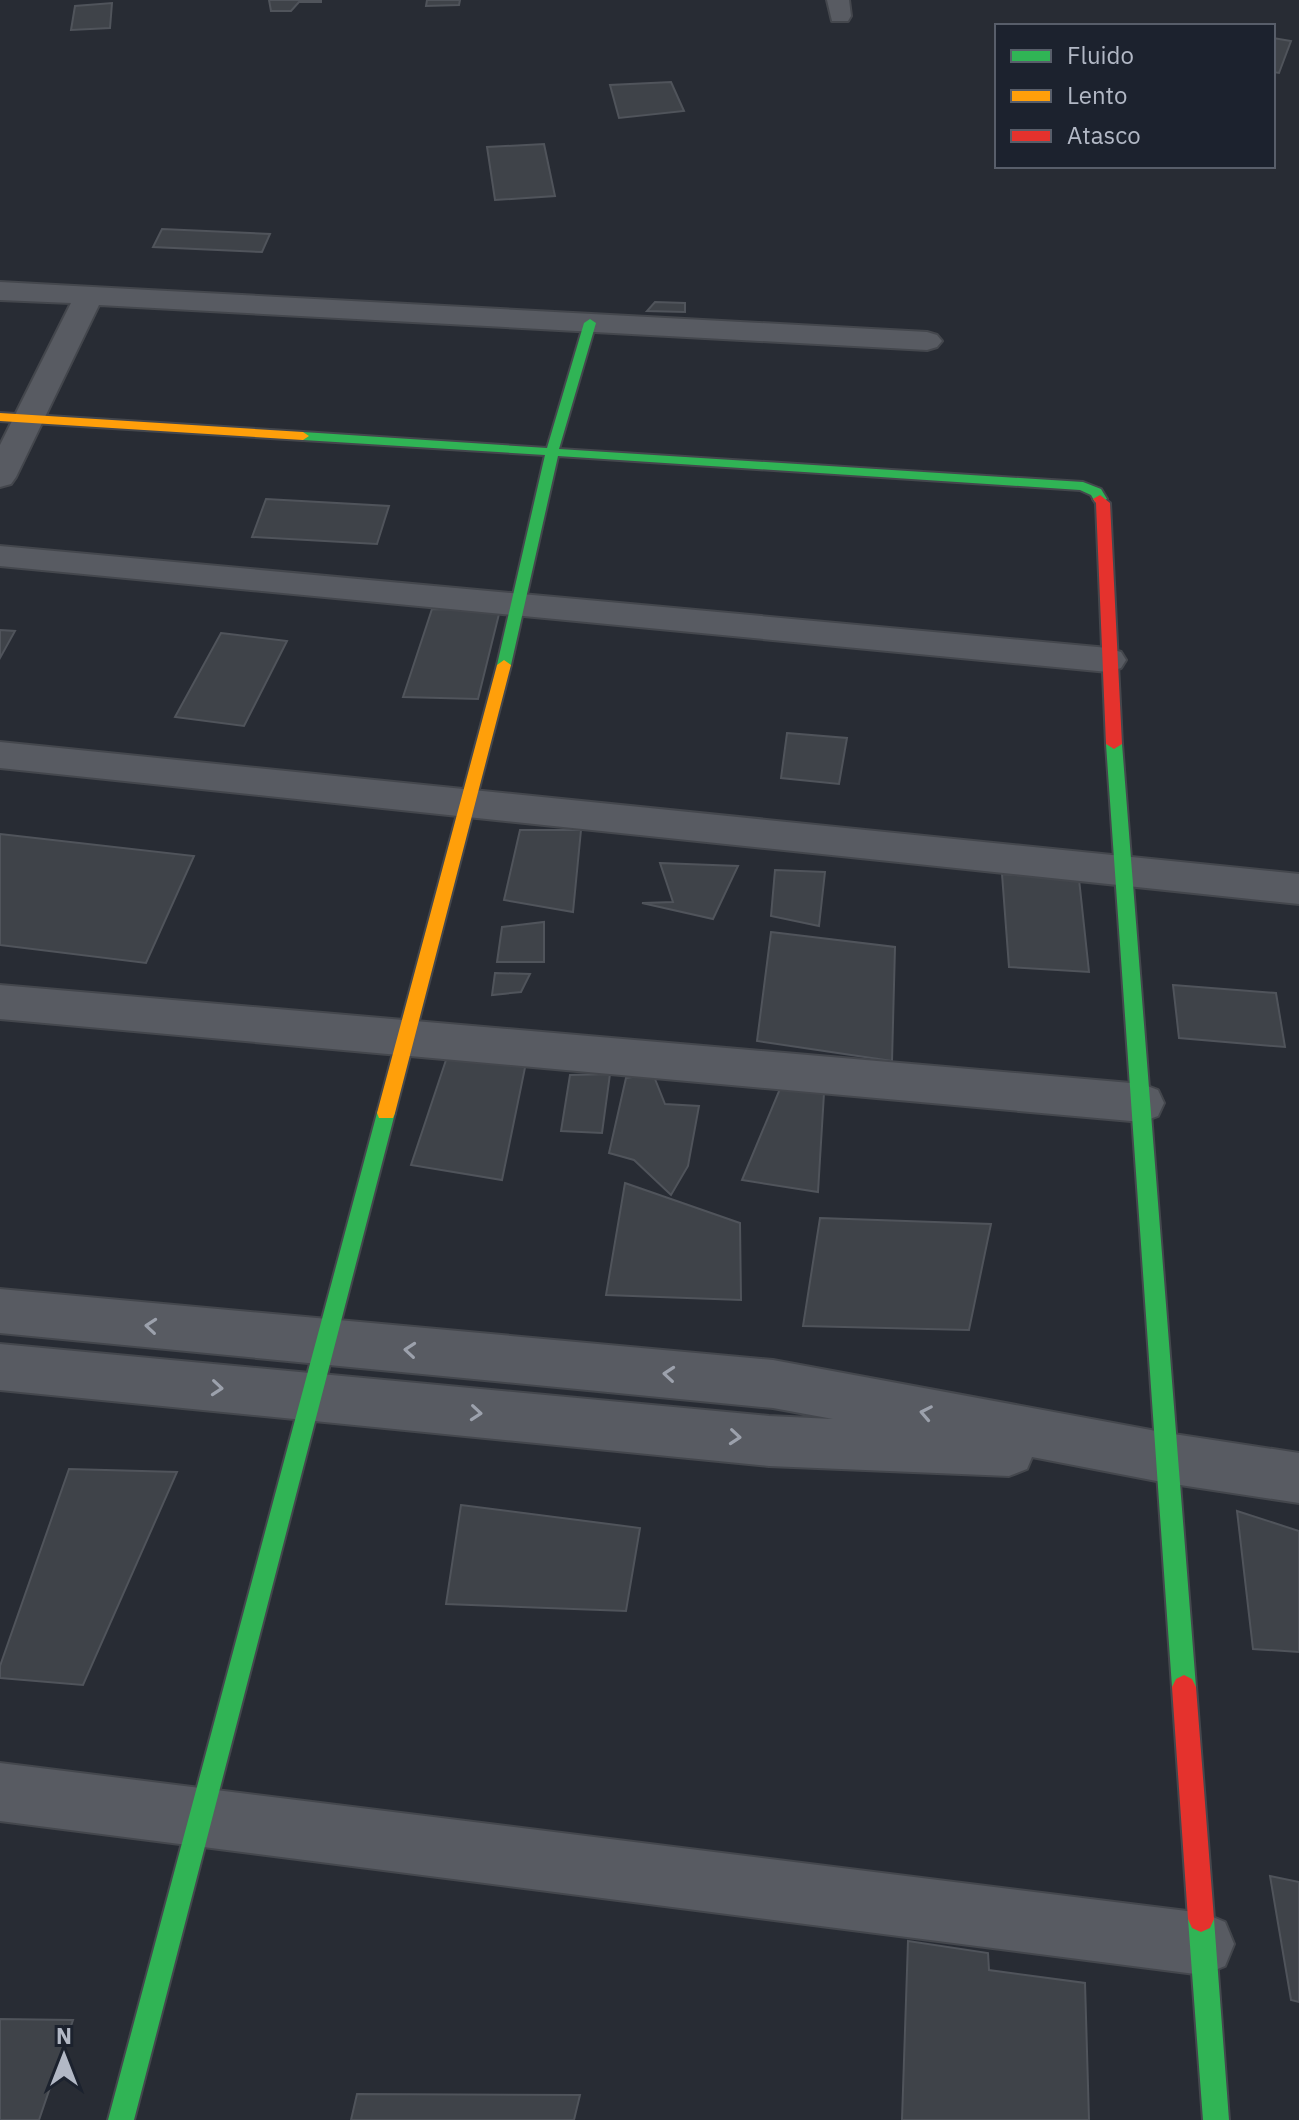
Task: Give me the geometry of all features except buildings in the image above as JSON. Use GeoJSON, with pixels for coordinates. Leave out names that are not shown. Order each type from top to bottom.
{"type":"FeatureCollection","features":[{"type":"Feature","properties":{"kind":"street"},"geometry":{"type":"LineString","coordinates":[[0,291],[927,341]]}},
{"type":"Feature","properties":{"kind":"street"},"geometry":{"type":"LineString","coordinates":[[0,477],[13,418],[89,296]]}},
{"type":"Feature","properties":{"kind":"street"},"geometry":{"type":"LineString","coordinates":[[121,2120],[520,605],[552,452],[590,323]]}},
{"type":"Feature","properties":{"kind":"street"},"geometry":{"type":"LineString","coordinates":[[13,418],[1083,486],[1096,492],[1103,503],[1108,660],[1216,2120]]}},
{"type":"Feature","properties":{"kind":"street"},"geometry":{"type":"LineString","coordinates":[[0,556],[1108,660]]}},
{"type":"Feature","properties":{"kind":"street"},"geometry":{"type":"LineString","coordinates":[[0,755],[1299,889]]}},
{"type":"Feature","properties":{"kind":"street"},"geometry":{"type":"LineString","coordinates":[[0,1002],[1142,1103]]}},
{"type":"Feature","properties":{"kind":"street"},"geometry":{"type":"LineString","coordinates":[[0,1311],[773,1384],[1167,1458],[1299,1478]]}},
{"type":"Feature","properties":{"kind":"street"},"geometry":{"type":"LineString","coordinates":[[0,1367],[769,1441],[1167,1458]]}},
{"type":"Feature","properties":{"kind":"street"},"geometry":{"type":"LineString","coordinates":[[0,1792],[1203,1944]]}},
{"type":"Feature","properties":{"kind":"traffic: fast"},"geometry":{"type":"LineString","coordinates":[[504,665],[552,452],[590,323]]}},
{"type":"Feature","properties":{"kind":"traffic: fast"},"geometry":{"type":"LineString","coordinates":[[303,436],[1083,486],[1096,492],[1100,499]]}},
{"type":"Feature","properties":{"kind":"traffic: fast"},"geometry":{"type":"LineString","coordinates":[[1114,744],[1184,1687]]}},
{"type":"Feature","properties":{"kind":"traffic: fast"},"geometry":{"type":"LineString","coordinates":[[121,2120],[386,1113]]}},
{"type":"Feature","properties":{"kind":"traffic: fast"},"geometry":{"type":"LineString","coordinates":[[1201,1919],[1216,2120]]}},
{"type":"Feature","properties":{"kind":"traffic: slow"},"geometry":{"type":"LineString","coordinates":[[0,417],[303,436]]}},
{"type":"Feature","properties":{"kind":"traffic: slow"},"geometry":{"type":"LineString","coordinates":[[386,1113],[504,665]]}},
{"type":"Feature","properties":{"kind":"traffic: jam"},"geometry":{"type":"LineString","coordinates":[[1100,499],[1103,503],[1114,744]]}},
{"type":"Feature","properties":{"kind":"traffic: jam"},"geometry":{"type":"LineString","coordinates":[[1184,1687],[1201,1919]]}}]}
